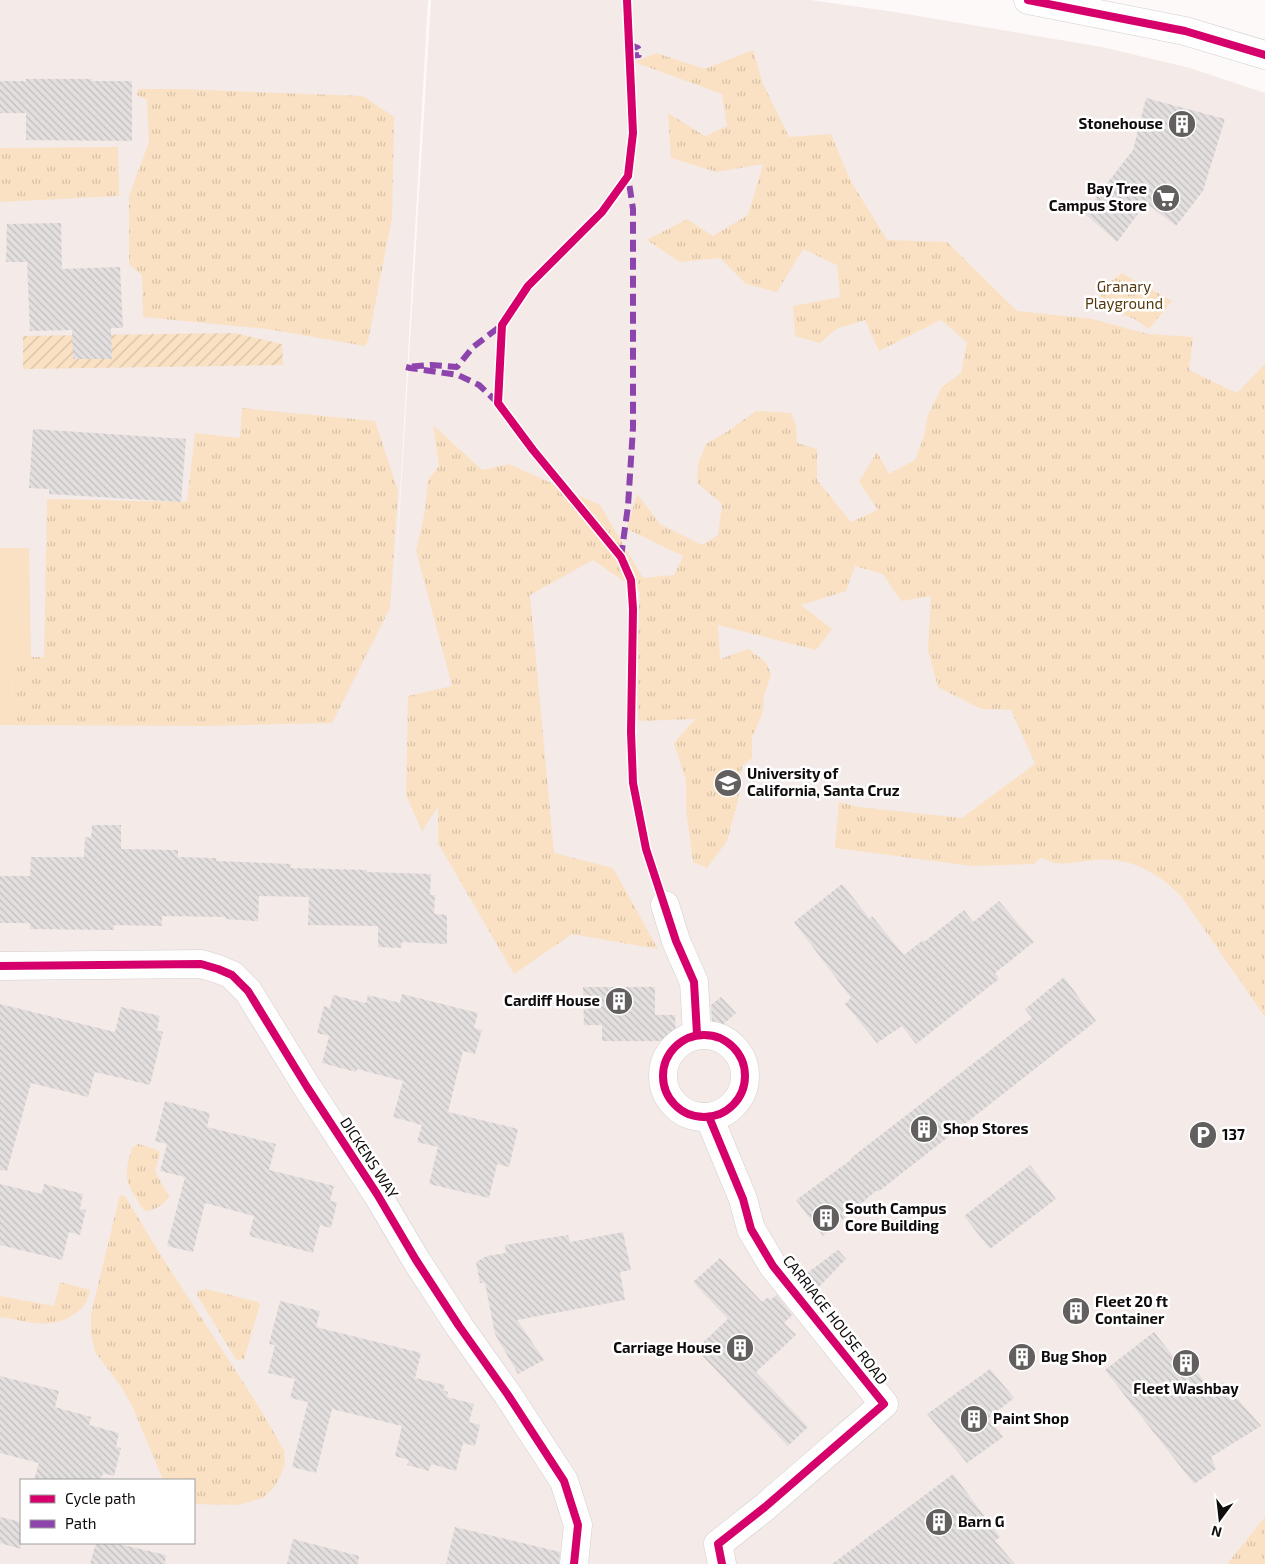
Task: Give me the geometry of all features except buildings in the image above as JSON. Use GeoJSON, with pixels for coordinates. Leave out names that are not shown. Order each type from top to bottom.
{"type":"FeatureCollection","features":[{"type":"Feature","properties":{"kind":"street"},"geometry":{"type":"LineString","coordinates":[[1028,0],[1185,31],[1265,55]]}},
{"type":"Feature","properties":{"kind":"street"},"geometry":{"type":"LineString","coordinates":[[665,905],[676,941],[694,982],[698,1034]]}},
{"type":"Feature","properties":{"kind":"street","name":"DICKENS WAY"},"geometry":{"type":"LineString","coordinates":[[0,966],[201,964],[232,975],[248,991],[307,1087],[377,1194],[416,1260],[564,1480],[578,1525],[574,1564]]}},
{"type":"Feature","properties":{"kind":"street"},"geometry":{"type":"LineString","coordinates":[[698,1034],[718,1036],[730,1043],[739,1053],[745,1066],[746,1080],[742,1094],[734,1105],[722,1113],[709,1117],[696,1116],[683,1111],[673,1103],[666,1092],[662,1079],[664,1065],[669,1053],[678,1043],[698,1034]]}},
{"type":"Feature","properties":{"kind":"street","name":"CARRIAGE HOUSE ROAD"},"geometry":{"type":"LineString","coordinates":[[709,1117],[744,1199],[751,1229],[773,1266],[884,1404],[765,1507],[718,1544],[722,1564]]}},
{"type":"Feature","properties":{"kind":"shaded area","name":"University of California, Santa Cruz"},"geometry":{"type":"Polygon","coordinates":[[[0,0],[428,0],[392,636],[431,0],[810,0],[888,11],[1102,47],[1190,68],[1265,93],[1265,1564],[0,1564],[0,0]]]}},
{"type":"Feature","properties":{"kind":"green space"},"geometry":{"type":"Polygon","coordinates":[[[753,50],[763,84],[789,137],[831,134],[850,180],[887,240],[947,242],[1017,311],[1092,319],[1148,334],[1193,337],[1189,370],[1237,393],[1265,364],[1265,1017],[1181,896],[1162,879],[1130,863],[1094,860],[1060,863],[1040,858],[1034,864],[972,866],[835,848],[839,802],[859,807],[962,818],[1035,764],[1011,710],[981,709],[938,687],[928,650],[931,596],[901,601],[883,574],[855,566],[846,591],[801,605],[832,629],[816,650],[718,625],[720,659],[748,649],[765,661],[771,674],[764,696],[763,712],[752,737],[752,758],[742,766],[738,801],[727,841],[707,868],[693,862],[686,810],[686,780],[674,743],[695,719],[638,721],[636,643],[640,592],[593,560],[530,595],[554,853],[613,868],[658,949],[572,934],[514,974],[438,843],[438,807],[422,831],[406,795],[408,696],[452,686],[416,551],[425,511],[428,480],[439,466],[433,425],[482,470],[509,464],[600,505],[643,578],[674,575],[683,556],[627,529],[637,494],[660,524],[702,545],[718,535],[722,504],[697,483],[698,464],[706,444],[756,411],[791,413],[796,425],[797,443],[817,449],[817,480],[851,522],[878,510],[859,482],[877,452],[889,474],[915,460],[924,436],[928,415],[942,387],[961,373],[967,342],[941,320],[879,351],[865,320],[836,329],[820,343],[795,336],[793,306],[840,297],[837,265],[803,249],[777,292],[746,284],[720,258],[680,262],[647,240],[687,219],[713,236],[748,215],[763,164],[717,172],[671,158],[668,113],[705,136],[727,126],[722,94],[634,62],[656,53],[705,69],[753,50]]]}},
{"type":"Feature","properties":{"kind":"green space"},"geometry":{"type":"Polygon","coordinates":[[[138,89],[363,96],[394,117],[392,218],[368,341],[365,346],[267,329],[143,317],[142,275],[129,264],[129,196],[149,142],[147,100],[137,95],[138,89]]]}},
{"type":"Feature","properties":{"kind":"green space"},"geometry":{"type":"Polygon","coordinates":[[[118,147],[119,196],[0,202],[0,148],[118,147]]]}},
{"type":"Feature","properties":{"kind":"green space","name":"Granary Playground"},"geometry":{"type":"Polygon","coordinates":[[[1122,273],[1172,301],[1149,329],[1133,318],[1096,307],[1106,285],[1122,273]]]}},
{"type":"Feature","properties":{"kind":"green space"},"geometry":{"type":"Polygon","coordinates":[[[234,333],[282,344],[283,365],[23,369],[23,336],[234,333]]]}},
{"type":"Feature","properties":{"kind":"green space"},"geometry":{"type":"Polygon","coordinates":[[[242,408],[375,421],[398,491],[390,608],[332,723],[205,726],[11,725],[12,657],[44,657],[47,499],[187,502],[195,433],[240,438],[242,408]]]}},
{"type":"Feature","properties":{"kind":"green space"},"geometry":{"type":"Polygon","coordinates":[[[0,548],[29,548],[31,657],[12,658],[11,725],[0,725],[0,548]]]}},
{"type":"Feature","properties":{"kind":"green space"},"geometry":{"type":"Polygon","coordinates":[[[138,1144],[160,1152],[155,1171],[169,1197],[165,1202],[149,1211],[146,1211],[140,1205],[127,1179],[127,1168],[132,1148],[138,1144]]]}},
{"type":"Feature","properties":{"kind":"green space"},"geometry":{"type":"Polygon","coordinates":[[[120,1195],[125,1196],[160,1254],[254,1399],[284,1450],[285,1464],[280,1477],[274,1487],[263,1498],[238,1505],[195,1504],[195,1479],[163,1479],[134,1410],[121,1386],[95,1352],[91,1333],[91,1314],[120,1195]]]}},
{"type":"Feature","properties":{"kind":"green space"},"geometry":{"type":"Polygon","coordinates":[[[60,1282],[90,1290],[88,1298],[80,1310],[73,1315],[64,1320],[46,1323],[0,1317],[0,1296],[54,1306],[60,1282]]]}},
{"type":"Feature","properties":{"kind":"green space"},"geometry":{"type":"Polygon","coordinates":[[[206,1289],[258,1302],[260,1305],[244,1359],[237,1360],[235,1358],[197,1295],[198,1291],[206,1289]]]}},
{"type":"Feature","properties":{"kind":"green space"},"geometry":{"type":"Polygon","coordinates":[[[1265,1517],[1265,1564],[1227,1564],[1265,1517]]]}},
{"type":"Feature","properties":{"kind":"marked path"},"geometry":{"type":"LineString","coordinates":[[628,44],[638,48],[640,52],[639,55],[629,56]]}},
{"type":"Feature","properties":{"kind":"marked path"},"geometry":{"type":"LineString","coordinates":[[621,557],[628,506],[633,428],[633,209],[628,176]]}},
{"type":"Feature","properties":{"kind":"marked path"},"geometry":{"type":"LineString","coordinates":[[498,403],[479,385],[458,375],[406,367],[431,365],[457,367],[473,347],[502,325]]}},
{"type":"Feature","properties":{"kind":"cycle path"},"geometry":{"type":"LineString","coordinates":[[627,0],[633,133],[628,176],[602,212],[528,286],[502,325],[498,403],[533,450],[621,557],[631,580],[633,609],[631,732],[633,783],[646,849],[676,941],[694,982],[697,1034]]}},
{"type":"Feature","properties":{"kind":"cycle path"},"geometry":{"type":"LineString","coordinates":[[1028,0],[1185,31],[1265,55]]}},
{"type":"Feature","properties":{"kind":"cycle path"},"geometry":{"type":"LineString","coordinates":[[0,966],[201,964],[232,975],[248,991],[307,1087],[377,1194],[416,1260],[564,1481],[578,1525],[574,1564]]}},
{"type":"Feature","properties":{"kind":"cycle path"},"geometry":{"type":"LineString","coordinates":[[696,1035],[712,1035],[727,1042],[738,1053],[745,1068],[745,1076],[742,1092],[733,1105],[712,1117],[696,1117],[681,1110],[670,1099],[663,1084],[663,1068],[670,1053],[681,1042],[696,1035]]}},
{"type":"Feature","properties":{"kind":"cycle path"},"geometry":{"type":"LineString","coordinates":[[709,1117],[743,1199],[751,1229],[773,1266],[884,1404],[765,1507],[718,1544],[722,1564]]}},
{"type":"Feature","properties":{"kind":"place","name":"Stonehouse"},"geometry":{"type":"Point","coordinates":[1182,124]}},
{"type":"Feature","properties":{"kind":"place","name":"Bay Tree Campus Store"},"geometry":{"type":"Point","coordinates":[1166,198]}},
{"type":"Feature","properties":{"kind":"place","name":"University of California, Santa Cruz"},"geometry":{"type":"Point","coordinates":[728,783]}},
{"type":"Feature","properties":{"kind":"place","name":"Cardiff House"},"geometry":{"type":"Point","coordinates":[619,1001]}},
{"type":"Feature","properties":{"kind":"place","name":"Shop Stores"},"geometry":{"type":"Point","coordinates":[924,1129]}},
{"type":"Feature","properties":{"kind":"place","name":"137"},"geometry":{"type":"Point","coordinates":[1203,1135]}},
{"type":"Feature","properties":{"kind":"place","name":"South Campus Core Building"},"geometry":{"type":"Point","coordinates":[826,1218]}},
{"type":"Feature","properties":{"kind":"place","name":"Fleet 20 ft Container"},"geometry":{"type":"Point","coordinates":[1076,1311]}},
{"type":"Feature","properties":{"kind":"place","name":"Carriage House"},"geometry":{"type":"Point","coordinates":[740,1348]}},
{"type":"Feature","properties":{"kind":"place","name":"Bug Shop"},"geometry":{"type":"Point","coordinates":[1022,1357]}},
{"type":"Feature","properties":{"kind":"place","name":"Fleet Washbay"},"geometry":{"type":"Point","coordinates":[1186,1363]}},
{"type":"Feature","properties":{"kind":"place","name":"Paint Shop"},"geometry":{"type":"Point","coordinates":[974,1419]}},
{"type":"Feature","properties":{"kind":"place","name":"Barn G"},"geometry":{"type":"Point","coordinates":[939,1522]}}]}
